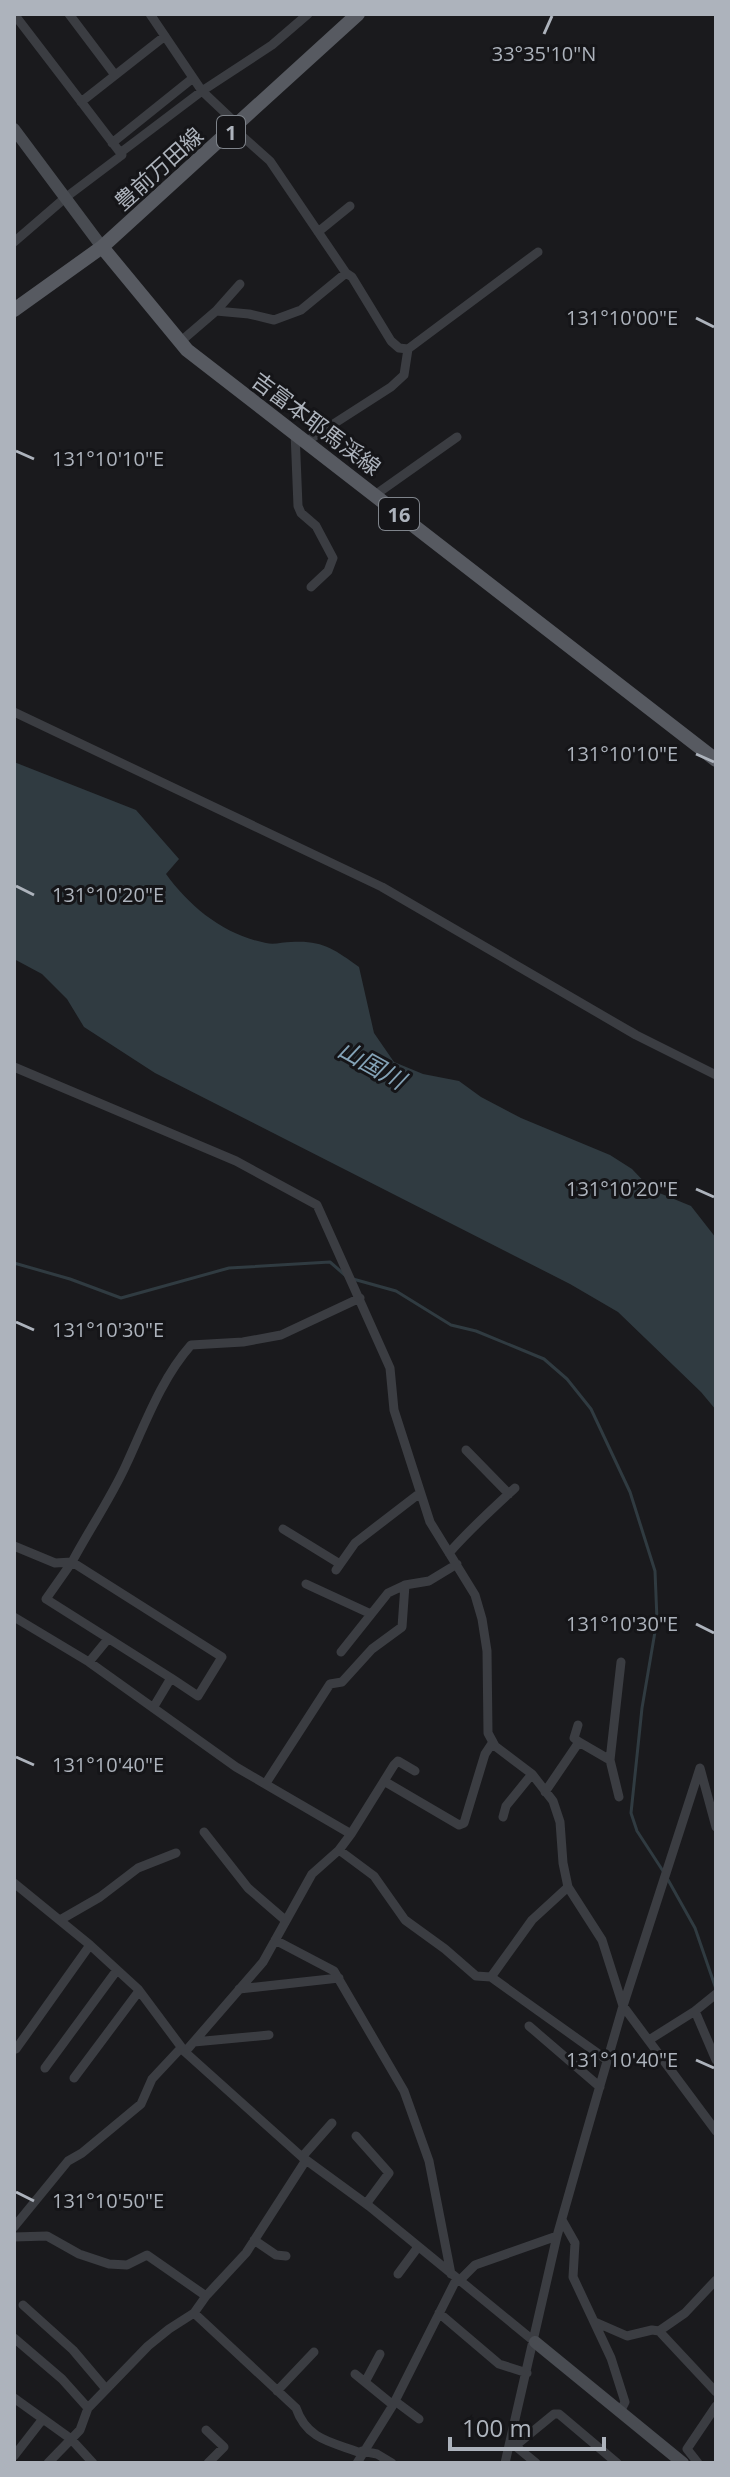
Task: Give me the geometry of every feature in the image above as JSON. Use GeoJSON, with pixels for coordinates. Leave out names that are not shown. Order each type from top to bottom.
{"type":"FeatureCollection","features":[{"type":"Feature","properties":{"kind":"main road","name":"豊前万田線"},"geometry":{"type":"LineString","coordinates":[[14,310],[102,247],[358,14]]}},
{"type":"Feature","properties":{"kind":"main road","name":"吉富本耶馬渓線"},"geometry":{"type":"LineString","coordinates":[[102,247],[180,342],[715,757]]}},
{"type":"Feature","properties":{"kind":"street"},"geometry":{"type":"LineString","coordinates":[[31,14],[16,20],[120,153]]}},
{"type":"Feature","properties":{"kind":"street"},"geometry":{"type":"LineString","coordinates":[[69,14],[115,75]]}},
{"type":"Feature","properties":{"kind":"street"},"geometry":{"type":"LineString","coordinates":[[150,14],[202,91],[270,161],[346,273],[352,277],[391,341],[399,348],[408,349],[538,252]]}},
{"type":"Feature","properties":{"kind":"street"},"geometry":{"type":"LineString","coordinates":[[14,242],[122,155],[120,153],[202,91],[272,45],[308,14]]}},
{"type":"Feature","properties":{"kind":"street"},"geometry":{"type":"LineString","coordinates":[[81,102],[165,36]]}},
{"type":"Feature","properties":{"kind":"street"},"geometry":{"type":"LineString","coordinates":[[112,143],[193,78]]}},
{"type":"Feature","properties":{"kind":"street"},"geometry":{"type":"LineString","coordinates":[[17,138],[102,247]]}},
{"type":"Feature","properties":{"kind":"street"},"geometry":{"type":"LineString","coordinates":[[318,232],[350,206]]}},
{"type":"Feature","properties":{"kind":"street"},"geometry":{"type":"LineString","coordinates":[[216,311],[274,320],[301,310],[346,273]]}},
{"type":"Feature","properties":{"kind":"street"},"geometry":{"type":"LineString","coordinates":[[180,342],[216,311],[240,284]]}},
{"type":"Feature","properties":{"kind":"street"},"geometry":{"type":"LineString","coordinates":[[311,587],[328,571],[333,558],[316,526],[301,513],[298,506],[301,436],[397,381],[407,368],[408,349]]}},
{"type":"Feature","properties":{"kind":"street"},"geometry":{"type":"LineString","coordinates":[[375,495],[457,437]]}},
{"type":"Feature","properties":{"kind":"street"},"geometry":{"type":"LineString","coordinates":[[14,712],[382,887],[636,1035],[716,1075]]}},
{"type":"Feature","properties":{"kind":"street"},"geometry":{"type":"LineString","coordinates":[[14,1067],[236,1161],[317,1205],[390,1368],[394,1410],[430,1522],[475,1595],[487,1651],[488,1733],[493,1742],[532,1774],[553,1801],[560,1822],[568,1887],[602,1940],[623,2006],[714,2125]]}},
{"type":"Feature","properties":{"kind":"street"},"geometry":{"type":"LineString","coordinates":[[14,1546],[55,1563],[72,1562],[222,1657],[198,1696],[46,1599],[72,1562],[125,1468],[178,1360],[191,1345],[243,1342],[281,1335],[360,1298]]}},
{"type":"Feature","properties":{"kind":"street"},"geometry":{"type":"LineString","coordinates":[[449,1553],[471,1527],[512,1491],[466,1450]]}},
{"type":"Feature","properties":{"kind":"street"},"geometry":{"type":"LineString","coordinates":[[283,1529],[338,1567],[355,1543],[420,1493]]}},
{"type":"Feature","properties":{"kind":"street"},"geometry":{"type":"LineString","coordinates":[[341,1652],[388,1593],[405,1585],[429,1581],[457,1564]]}},
{"type":"Feature","properties":{"kind":"street"},"geometry":{"type":"LineString","coordinates":[[306,1584],[371,1614]]}},
{"type":"Feature","properties":{"kind":"street"},"geometry":{"type":"LineString","coordinates":[[266,1783],[330,1684],[342,1682],[372,1649],[402,1627],[405,1585]]}},
{"type":"Feature","properties":{"kind":"street"},"geometry":{"type":"LineString","coordinates":[[14,1617],[89,1662],[236,1767],[351,1834]]}},
{"type":"Feature","properties":{"kind":"street"},"geometry":{"type":"LineString","coordinates":[[89,1662],[108,1639]]}},
{"type":"Feature","properties":{"kind":"street"},"geometry":{"type":"LineString","coordinates":[[619,1797],[610,1760],[621,1662]]}},
{"type":"Feature","properties":{"kind":"street"},"geometry":{"type":"LineString","coordinates":[[153,1708],[171,1678]]}},
{"type":"Feature","properties":{"kind":"street"},"geometry":{"type":"LineString","coordinates":[[578,1725],[574,1738],[610,1760]]}},
{"type":"Feature","properties":{"kind":"street"},"geometry":{"type":"LineString","coordinates":[[384,1781],[459,1825],[464,1823],[485,1754],[493,1742]]}},
{"type":"Feature","properties":{"kind":"street"},"geometry":{"type":"LineString","coordinates":[[545,1792],[579,1742]]}},
{"type":"Feature","properties":{"kind":"street"},"geometry":{"type":"LineString","coordinates":[[14,2227],[68,2161],[141,2104],[152,2079],[194,2042],[263,1962],[312,1874],[339,1850],[398,1761],[415,1771]]}},
{"type":"Feature","properties":{"kind":"street"},"geometry":{"type":"LineString","coordinates":[[505,2463],[513,2444],[557,2236],[623,2006],[700,1768],[716,1827]]}},
{"type":"Feature","properties":{"kind":"street"},"geometry":{"type":"LineString","coordinates":[[503,1817],[506,1806],[532,1774]]}},
{"type":"Feature","properties":{"kind":"street"},"geometry":{"type":"LineString","coordinates":[[204,1832],[248,1888],[285,1920]]}},
{"type":"Feature","properties":{"kind":"street"},"geometry":{"type":"LineString","coordinates":[[339,1850],[374,1876],[405,1920],[476,1976],[491,1977],[607,2060]]}},
{"type":"Feature","properties":{"kind":"street"},"geometry":{"type":"LineString","coordinates":[[60,1920],[100,1897],[138,1868],[176,1853]]}},
{"type":"Feature","properties":{"kind":"street"},"geometry":{"type":"LineString","coordinates":[[491,1977],[532,1920],[568,1887]]}},
{"type":"Feature","properties":{"kind":"street"},"geometry":{"type":"LineString","coordinates":[[16,1888],[60,1920],[117,1970],[139,1991],[183,2050],[304,2158],[366,2204],[683,2463]]}},
{"type":"Feature","properties":{"kind":"street"},"geometry":{"type":"LineString","coordinates":[[275,1940],[334,1971],[404,2091],[429,2161],[456,2277]]}},
{"type":"Feature","properties":{"kind":"street"},"geometry":{"type":"LineString","coordinates":[[16,2049],[90,1945]]}},
{"type":"Feature","properties":{"kind":"street"},"geometry":{"type":"LineString","coordinates":[[45,2068],[117,1970]]}},
{"type":"Feature","properties":{"kind":"street"},"geometry":{"type":"LineString","coordinates":[[239,1989],[339,1978]]}},
{"type":"Feature","properties":{"kind":"street"},"geometry":{"type":"LineString","coordinates":[[74,2078],[139,1991]]}},
{"type":"Feature","properties":{"kind":"street"},"geometry":{"type":"LineString","coordinates":[[649,2040],[716,1994]]}},
{"type":"Feature","properties":{"kind":"street"},"geometry":{"type":"LineString","coordinates":[[695,2011],[716,2060]]}},
{"type":"Feature","properties":{"kind":"street"},"geometry":{"type":"LineString","coordinates":[[529,2026],[600,2087]]}},
{"type":"Feature","properties":{"kind":"street"},"geometry":{"type":"LineString","coordinates":[[194,2042],[269,2035]]}},
{"type":"Feature","properties":{"kind":"street"},"geometry":{"type":"LineString","coordinates":[[48,2463],[80,2430],[88,2408],[148,2346],[194,2313],[246,2253],[304,2158],[332,2123]]}},
{"type":"Feature","properties":{"kind":"street"},"geometry":{"type":"LineString","coordinates":[[356,2136],[389,2173],[366,2204]]}},
{"type":"Feature","properties":{"kind":"street"},"geometry":{"type":"LineString","coordinates":[[562,2220],[575,2243],[573,2277],[611,2358],[625,2402],[620,2412]]}},
{"type":"Feature","properties":{"kind":"street"},"geometry":{"type":"LineString","coordinates":[[14,2237],[47,2236],[79,2254],[109,2264],[127,2265],[147,2255],[206,2296]]}},
{"type":"Feature","properties":{"kind":"street"},"geometry":{"type":"LineString","coordinates":[[360,2456],[394,2403],[456,2277],[475,2265],[557,2236]]}},
{"type":"Feature","properties":{"kind":"street"},"geometry":{"type":"LineString","coordinates":[[254,2240],[276,2255],[286,2256]]}},
{"type":"Feature","properties":{"kind":"street"},"geometry":{"type":"LineString","coordinates":[[398,2274],[418,2247]]}},
{"type":"Feature","properties":{"kind":"street"},"geometry":{"type":"LineString","coordinates":[[659,2331],[685,2313],[716,2280]]}},
{"type":"Feature","properties":{"kind":"street"},"geometry":{"type":"LineString","coordinates":[[23,2305],[73,2350],[106,2389]]}},
{"type":"Feature","properties":{"kind":"street"},"geometry":{"type":"LineString","coordinates":[[194,2313],[296,2408],[301,2424],[310,2433],[360,2456],[377,2454],[392,2463]]}},
{"type":"Feature","properties":{"kind":"street"},"geometry":{"type":"LineString","coordinates":[[439,2313],[499,2364],[527,2373]]}},
{"type":"Feature","properties":{"kind":"street"},"geometry":{"type":"LineString","coordinates":[[594,2321],[627,2336],[659,2331],[716,2392]]}},
{"type":"Feature","properties":{"kind":"street"},"geometry":{"type":"LineString","coordinates":[[14,2338],[62,2379],[88,2408]]}},
{"type":"Feature","properties":{"kind":"street"},"geometry":{"type":"LineString","coordinates":[[277,2391],[314,2352]]}},
{"type":"Feature","properties":{"kind":"street"},"geometry":{"type":"LineString","coordinates":[[365,2382],[380,2354]]}},
{"type":"Feature","properties":{"kind":"street"},"geometry":{"type":"LineString","coordinates":[[355,2374],[419,2419]]}},
{"type":"Feature","properties":{"kind":"street"},"geometry":{"type":"LineString","coordinates":[[14,2398],[71,2439],[93,2463]]}},
{"type":"Feature","properties":{"kind":"street"},"geometry":{"type":"LineString","coordinates":[[698,2463],[687,2449],[716,2406]]}},
{"type":"Feature","properties":{"kind":"street"},"geometry":{"type":"LineString","coordinates":[[513,2444],[554,2414],[559,2414],[617,2463]]}},
{"type":"Feature","properties":{"kind":"street"},"geometry":{"type":"LineString","coordinates":[[14,2456],[42,2420]]}},
{"type":"Feature","properties":{"kind":"street"},"geometry":{"type":"LineString","coordinates":[[206,2430],[224,2447],[208,2463]]}},
{"type":"Feature","properties":{"kind":"street"},"geometry":{"type":"LineString","coordinates":[[513,2444],[536,2463]]}},
{"type":"Feature","properties":{"kind":"water","name":"山国川"},"geometry":{"type":"Polygon","coordinates":[[[14,762],[136,810],[179,859],[166,874],[186,898],[222,926],[266,943],[320,944],[359,967],[374,1033],[394,1062],[423,1074],[459,1081],[481,1097],[521,1118],[610,1155],[632,1169],[652,1190],[691,1206],[716,1238],[716,1410],[618,1312],[570,1284],[155,1073],[84,1027],[67,999],[42,974],[14,959],[14,762]]]}},
{"type":"Feature","properties":{"kind":"waterway"},"geometry":{"type":"LineString","coordinates":[[14,1263],[121,1298],[229,1268],[330,1262],[346,1276]]}},
{"type":"Feature","properties":{"kind":"waterway"},"geometry":{"type":"LineString","coordinates":[[353,1279],[396,1291],[451,1325],[476,1331],[544,1359],[567,1379],[591,1409],[630,1492],[655,1571],[657,1620],[642,1708],[631,1813],[637,1831],[663,1871]]}},
{"type":"Feature","properties":{"kind":"waterway"},"geometry":{"type":"LineString","coordinates":[[667,1878],[695,1928],[716,1989]]}}]}
